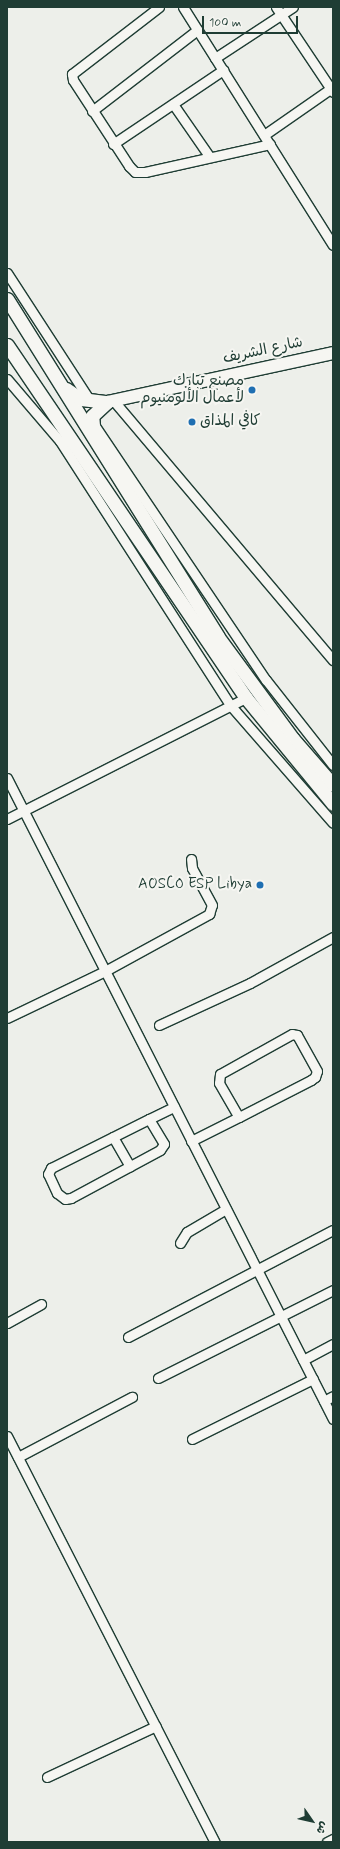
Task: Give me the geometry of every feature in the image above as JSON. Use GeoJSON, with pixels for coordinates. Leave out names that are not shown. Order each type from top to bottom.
{"type":"FeatureCollection","features":[{"type":"Feature","properties":{"kind":"highway"},"geometry":{"type":"LineString","coordinates":[[7,299],[62,386],[97,446],[218,637],[293,739],[333,785]]}},
{"type":"Feature","properties":{"kind":"highway"},"geometry":{"type":"LineString","coordinates":[[7,345],[246,698],[319,789],[333,804]]}},
{"type":"Feature","properties":{"kind":"highway"},"geometry":{"type":"LineString","coordinates":[[62,386],[76,397],[90,401],[110,401]]}},
{"type":"Feature","properties":{"kind":"highway"},"geometry":{"type":"LineString","coordinates":[[97,446],[91,421],[92,416],[110,401]]}},
{"type":"Feature","properties":{"kind":"main road","name":"شارع الشريف"},"geometry":{"type":"LineString","coordinates":[[110,401],[333,353]]}},
{"type":"Feature","properties":{"kind":"street"},"geometry":{"type":"LineString","coordinates":[[159,7],[72,74],[72,80],[113,144],[135,172],[270,144]]}},
{"type":"Feature","properties":{"kind":"street"},"geometry":{"type":"LineString","coordinates":[[183,7],[333,244]]}},
{"type":"Feature","properties":{"kind":"street"},"geometry":{"type":"LineString","coordinates":[[264,135],[332,89],[276,7]]}},
{"type":"Feature","properties":{"kind":"street"},"geometry":{"type":"LineString","coordinates":[[215,58],[293,7]]}},
{"type":"Feature","properties":{"kind":"street"},"geometry":{"type":"LineString","coordinates":[[92,111],[197,30]]}},
{"type":"Feature","properties":{"kind":"street"},"geometry":{"type":"LineString","coordinates":[[113,144],[223,70]]}},
{"type":"Feature","properties":{"kind":"street"},"geometry":{"type":"LineString","coordinates":[[173,104],[209,156]]}},
{"type":"Feature","properties":{"kind":"street"},"geometry":{"type":"LineString","coordinates":[[7,273],[90,401]]}},
{"type":"Feature","properties":{"kind":"street"},"geometry":{"type":"LineString","coordinates":[[7,379],[60,441],[231,706],[309,798],[333,823]]}},
{"type":"Feature","properties":{"kind":"street"},"geometry":{"type":"LineString","coordinates":[[110,401],[333,660]]}},
{"type":"Feature","properties":{"kind":"street"},"geometry":{"type":"LineString","coordinates":[[91,421],[266,680],[333,765]]}},
{"type":"Feature","properties":{"kind":"street"},"geometry":{"type":"LineString","coordinates":[[7,819],[246,698]]}},
{"type":"Feature","properties":{"kind":"street"},"geometry":{"type":"LineString","coordinates":[[7,778],[333,1419]]}},
{"type":"Feature","properties":{"kind":"street"},"geometry":{"type":"LineString","coordinates":[[309,798],[319,789]]}},
{"type":"Feature","properties":{"kind":"street"},"geometry":{"type":"LineString","coordinates":[[7,1018],[105,971],[209,914],[212,905],[192,868],[191,859]]}},
{"type":"Feature","properties":{"kind":"street"},"geometry":{"type":"LineString","coordinates":[[159,1024],[250,983],[333,937]]}},
{"type":"Feature","properties":{"kind":"street"},"geometry":{"type":"LineString","coordinates":[[191,1141],[239,1117],[317,1075],[314,1064],[297,1035],[292,1034],[220,1074],[219,1083],[239,1117]]}},
{"type":"Feature","properties":{"kind":"street"},"geometry":{"type":"LineString","coordinates":[[149,1119],[164,1144],[163,1148],[71,1198],[65,1199],[57,1193],[50,1180],[49,1170],[113,1137],[149,1119],[174,1107]]}},
{"type":"Feature","properties":{"kind":"street"},"geometry":{"type":"LineString","coordinates":[[113,1137],[130,1166]]}},
{"type":"Feature","properties":{"kind":"street"},"geometry":{"type":"LineString","coordinates":[[180,1242],[188,1232],[226,1209]]}},
{"type":"Feature","properties":{"kind":"street"},"geometry":{"type":"LineString","coordinates":[[128,1337],[333,1230]]}},
{"type":"Feature","properties":{"kind":"street"},"geometry":{"type":"LineString","coordinates":[[158,1378],[333,1290]]}},
{"type":"Feature","properties":{"kind":"street"},"geometry":{"type":"LineString","coordinates":[[7,1323],[41,1304]]}},
{"type":"Feature","properties":{"kind":"street"},"geometry":{"type":"LineString","coordinates":[[303,1360],[333,1344]]}},
{"type":"Feature","properties":{"kind":"street"},"geometry":{"type":"LineString","coordinates":[[192,1440],[313,1379]]}},
{"type":"Feature","properties":{"kind":"street"},"geometry":{"type":"LineString","coordinates":[[324,1401],[333,1396]]}},
{"type":"Feature","properties":{"kind":"street"},"geometry":{"type":"LineString","coordinates":[[18,1458],[132,1397]]}},
{"type":"Feature","properties":{"kind":"street"},"geometry":{"type":"LineString","coordinates":[[7,1436],[215,1842]]}},
{"type":"Feature","properties":{"kind":"street"},"geometry":{"type":"LineString","coordinates":[[47,1777],[156,1726]]}},
{"type":"Feature","properties":{"kind":"street"},"geometry":{"type":"LineString","coordinates":[[327,1842],[333,1839]]}},
{"type":"Feature","properties":{"kind":"place","name":"مصنع تبارك لأعمال الألومنيوم"},"geometry":{"type":"Point","coordinates":[252,390]}},
{"type":"Feature","properties":{"kind":"place","name":"كافي المذاق"},"geometry":{"type":"Point","coordinates":[192,422]}},
{"type":"Feature","properties":{"kind":"place","name":"AOSCO ESP Libya"},"geometry":{"type":"Point","coordinates":[260,885]}}]}
